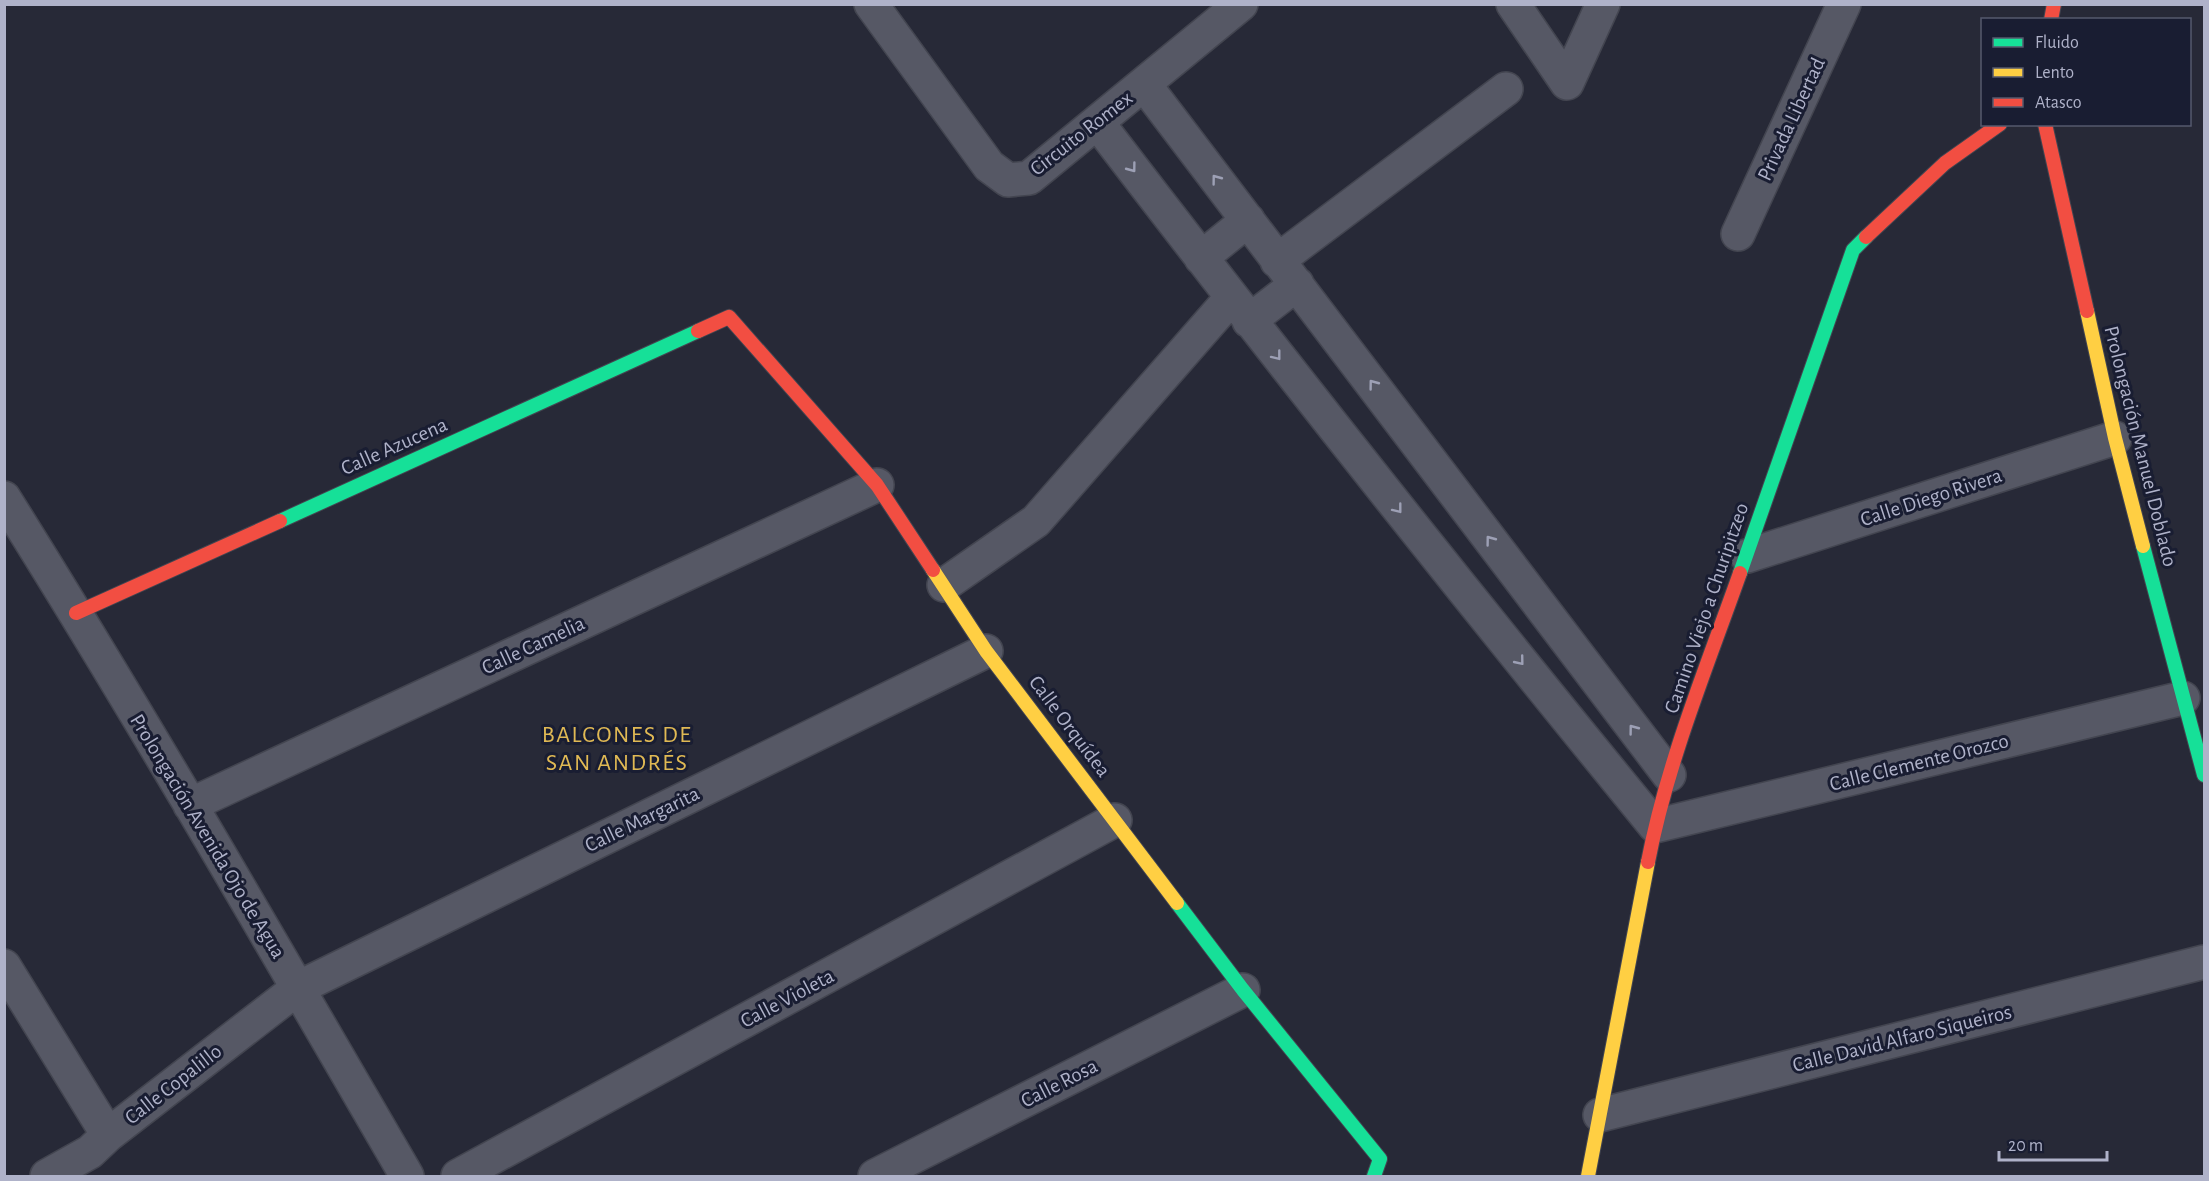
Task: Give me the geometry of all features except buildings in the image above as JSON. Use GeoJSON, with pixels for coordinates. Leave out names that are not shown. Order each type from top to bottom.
{"type":"FeatureCollection","features":[{"type":"Feature","properties":{"kind":"street","name":"Circuito Romex"},"geometry":{"type":"LineString","coordinates":[[871,4],[989,166],[1008,180],[1029,178],[1241,4]]}},
{"type":"Feature","properties":{"kind":"street"},"geometry":{"type":"LineString","coordinates":[[1513,4],[1567,83],[1603,4]]}},
{"type":"Feature","properties":{"kind":"street","name":"Privada Libertad"},"geometry":{"type":"LineString","coordinates":[[1738,234],[1844,4]]}},
{"type":"Feature","properties":{"kind":"street"},"geometry":{"type":"LineString","coordinates":[[1144,84],[1669,775]]}},
{"type":"Feature","properties":{"kind":"street"},"geometry":{"type":"LineString","coordinates":[[944,585],[1036,521],[1241,309],[1506,89]]}},
{"type":"Feature","properties":{"kind":"street"},"geometry":{"type":"LineString","coordinates":[[1097,122],[1474,604],[1655,826]]}},
{"type":"Feature","properties":{"kind":"street","name":"Camino Viejo a Churipitzeo"},"geometry":{"type":"LineString","coordinates":[[1588,1176],[1655,826],[1669,775],[1853,250],[1945,163],[1997,126]]}},
{"type":"Feature","properties":{"kind":"street","name":"Prolongación Manuel Doblado"},"geometry":{"type":"LineString","coordinates":[[2045,126],[2115,438],[2205,775]]}},
{"type":"Feature","properties":{"kind":"street"},"geometry":{"type":"LineString","coordinates":[[1202,258],[1248,220]]}},
{"type":"Feature","properties":{"kind":"street","name":"Calle Orquídea"},"geometry":{"type":"LineString","coordinates":[[729,317],[877,485],[986,651],[1243,990],[1380,1160],[1374,1176]]}},
{"type":"Feature","properties":{"kind":"street","name":"Calle Azucena"},"geometry":{"type":"LineString","coordinates":[[76,613],[729,317]]}},
{"type":"Feature","properties":{"kind":"street","name":"Calle Diego Rivera"},"geometry":{"type":"LineString","coordinates":[[1747,556],[2115,438]]}},
{"type":"Feature","properties":{"kind":"street","name":"Calle Camelia"},"geometry":{"type":"LineString","coordinates":[[190,805],[877,485]]}},
{"type":"Feature","properties":{"kind":"street","name":"Prolongación Avenida Ojo de Agua"},"geometry":{"type":"LineString","coordinates":[[4,498],[76,613],[407,1176]]}},
{"type":"Feature","properties":{"kind":"street"},"geometry":{"type":"LineString","coordinates":[[1474,604],[1514,571]]}},
{"type":"Feature","properties":{"kind":"street","name":"Calle Margarita"},"geometry":{"type":"LineString","coordinates":[[298,988],[986,651]]}},
{"type":"Feature","properties":{"kind":"street","name":"Calle Clemente Orozco"},"geometry":{"type":"LineString","coordinates":[[1655,826],[2183,698]]}},
{"type":"Feature","properties":{"kind":"street","name":"Calle Violeta"},"geometry":{"type":"LineString","coordinates":[[458,1176],[1115,820]]}},
{"type":"Feature","properties":{"kind":"street","name":"Calle David Alfaro Siqueiros"},"geometry":{"type":"LineString","coordinates":[[1600,1115],[2205,962]]}},
{"type":"Feature","properties":{"kind":"street"},"geometry":{"type":"LineString","coordinates":[[4,966],[108,1135]]}},
{"type":"Feature","properties":{"kind":"street","name":"Calle Copalillo"},"geometry":{"type":"LineString","coordinates":[[47,1176],[90,1152],[108,1135],[298,988]]}},
{"type":"Feature","properties":{"kind":"street","name":"Calle Rosa"},"geometry":{"type":"LineString","coordinates":[[875,1176],[1243,990]]}},
{"type":"Feature","properties":{"kind":"traffic: fast"},"geometry":{"type":"LineString","coordinates":[[1740,573],[1853,250],[1866,237]]}},
{"type":"Feature","properties":{"kind":"traffic: fast"},"geometry":{"type":"LineString","coordinates":[[280,521],[698,331]]}},
{"type":"Feature","properties":{"kind":"traffic: fast"},"geometry":{"type":"LineString","coordinates":[[2143,546],[2204,775]]}},
{"type":"Feature","properties":{"kind":"traffic: fast"},"geometry":{"type":"LineString","coordinates":[[1177,903],[1243,990],[1380,1159],[1374,1176]]}},
{"type":"Feature","properties":{"kind":"traffic: slow"},"geometry":{"type":"LineString","coordinates":[[2087,311],[2115,438],[2143,546]]}},
{"type":"Feature","properties":{"kind":"traffic: slow"},"geometry":{"type":"LineString","coordinates":[[933,570],[986,651],[1177,903]]}},
{"type":"Feature","properties":{"kind":"traffic: slow"},"geometry":{"type":"LineString","coordinates":[[1588,1176],[1648,862]]}},
{"type":"Feature","properties":{"kind":"traffic: jam"},"geometry":{"type":"LineString","coordinates":[[2051,18],[2054,4]]}},
{"type":"Feature","properties":{"kind":"traffic: jam"},"geometry":{"type":"LineString","coordinates":[[1866,237],[1945,163],[1997,126]]}},
{"type":"Feature","properties":{"kind":"traffic: jam"},"geometry":{"type":"LineString","coordinates":[[2045,126],[2087,311]]}},
{"type":"Feature","properties":{"kind":"traffic: jam"},"geometry":{"type":"LineString","coordinates":[[698,331],[729,317],[877,485],[933,570]]}},
{"type":"Feature","properties":{"kind":"traffic: jam"},"geometry":{"type":"LineString","coordinates":[[76,613],[280,521]]}},
{"type":"Feature","properties":{"kind":"traffic: jam"},"geometry":{"type":"LineString","coordinates":[[1648,862],[1676,752],[1740,573]]}},
{"type":"Feature","properties":{"kind":"district","name":"BALCONES DE SAN ANDRÉS"},"geometry":{"type":"Point","coordinates":[617,748]}}]}
